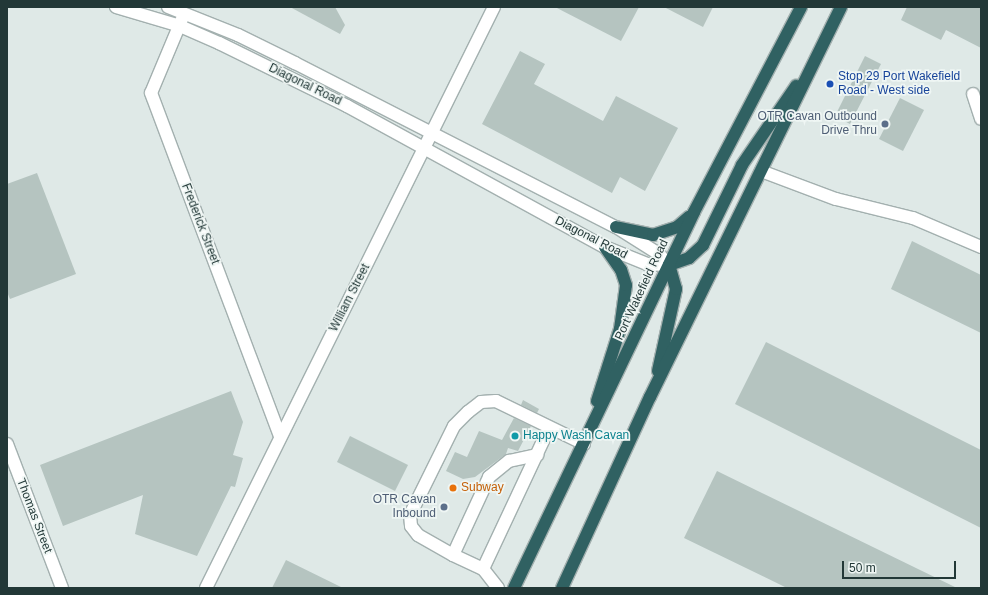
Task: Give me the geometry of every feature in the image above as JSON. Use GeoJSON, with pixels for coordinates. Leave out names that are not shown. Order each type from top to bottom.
{"type":"FeatureCollection","features":[{"type":"Feature","properties":{"kind":"highway","name":"Port Wakefield Road"},"geometry":{"type":"LineString","coordinates":[[514,588],[694,212],[801,7]]}},
{"type":"Feature","properties":{"kind":"highway"},"geometry":{"type":"LineString","coordinates":[[562,588],[650,397],[841,7]]}},
{"type":"Feature","properties":{"kind":"highway"},"geometry":{"type":"LineString","coordinates":[[650,397],[671,321],[676,290],[669,265],[689,258],[703,245],[742,165],[820,50]]}},
{"type":"Feature","properties":{"kind":"highway"},"geometry":{"type":"LineString","coordinates":[[616,227],[654,235],[678,227],[694,212]]}},
{"type":"Feature","properties":{"kind":"highway"},"geometry":{"type":"LineString","coordinates":[[584,444],[620,329],[624,305],[625,277],[605,247]]}},
{"type":"Feature","properties":{"kind":"street","name":"Diagonal Road"},"geometry":{"type":"LineString","coordinates":[[116,7],[180,26],[275,70],[425,148],[605,247],[647,264],[669,265]]}},
{"type":"Feature","properties":{"kind":"street","name":"Diagonal Road"},"geometry":{"type":"LineString","coordinates":[[168,7],[185,10],[288,59],[616,227],[659,254],[669,265]]}},
{"type":"Feature","properties":{"kind":"street","name":"William Street"},"geometry":{"type":"LineString","coordinates":[[206,588],[280,436],[433,134],[494,7]]}},
{"type":"Feature","properties":{"kind":"street","name":"Frederick Street"},"geometry":{"type":"LineString","coordinates":[[185,10],[180,26],[150,93],[280,436]]}},
{"type":"Feature","properties":{"kind":"street"},"geometry":{"type":"LineString","coordinates":[[973,94],[981,120]]}},
{"type":"Feature","properties":{"kind":"street"},"geometry":{"type":"LineString","coordinates":[[761,171],[836,199],[913,218],[981,247]]}},
{"type":"Feature","properties":{"kind":"street"},"geometry":{"type":"LineString","coordinates":[[498,588],[482,569],[421,538],[415,532],[409,518],[454,426],[481,402],[496,401],[584,444]]}},
{"type":"Feature","properties":{"kind":"street"},"geometry":{"type":"LineString","coordinates":[[482,569],[549,428]]}},
{"type":"Feature","properties":{"kind":"street","name":"Thomas Street"},"geometry":{"type":"LineString","coordinates":[[7,444],[62,588]]}},
{"type":"Feature","properties":{"kind":"street"},"geometry":{"type":"LineString","coordinates":[[453,555],[489,477],[509,461],[537,455]]}},
{"type":"Feature","properties":{"kind":"building"},"geometry":{"type":"Polygon","coordinates":[[[290,7],[335,7],[345,25],[340,34],[290,7]]]}},
{"type":"Feature","properties":{"kind":"building"},"geometry":{"type":"Polygon","coordinates":[[[555,7],[639,7],[621,41],[555,7]]]}},
{"type":"Feature","properties":{"kind":"building"},"geometry":{"type":"Polygon","coordinates":[[[664,7],[713,7],[703,27],[664,7]]]}},
{"type":"Feature","properties":{"kind":"building"},"geometry":{"type":"Polygon","coordinates":[[[907,7],[981,7],[981,48],[946,30],[941,40],[901,20],[907,7]]]}},
{"type":"Feature","properties":{"kind":"building"},"geometry":{"type":"Polygon","coordinates":[[[520,51],[545,64],[534,84],[603,121],[616,96],[678,128],[645,191],[620,177],[612,193],[482,124],[520,51]]]}},
{"type":"Feature","properties":{"kind":"building"},"geometry":{"type":"Polygon","coordinates":[[[865,56],[881,64],[850,124],[835,116],[865,56]]]}},
{"type":"Feature","properties":{"kind":"building"},"geometry":{"type":"Polygon","coordinates":[[[900,98],[924,110],[903,151],[879,139],[900,98]]]}},
{"type":"Feature","properties":{"kind":"building"},"geometry":{"type":"Polygon","coordinates":[[[37,173],[76,274],[10,299],[7,292],[7,184],[37,173]]]}},
{"type":"Feature","properties":{"kind":"building"},"geometry":{"type":"Polygon","coordinates":[[[912,241],[981,275],[981,333],[891,289],[912,241]]]}},
{"type":"Feature","properties":{"kind":"building"},"geometry":{"type":"Polygon","coordinates":[[[766,342],[981,450],[981,528],[735,404],[766,342]]]}},
{"type":"Feature","properties":{"kind":"building"},"geometry":{"type":"Polygon","coordinates":[[[231,391],[243,422],[233,455],[243,458],[235,487],[231,486],[197,556],[135,534],[143,495],[63,526],[40,465],[231,391]]]}},
{"type":"Feature","properties":{"kind":"building"},"geometry":{"type":"Polygon","coordinates":[[[523,400],[539,409],[537,413],[521,405],[523,400]]]}},
{"type":"Feature","properties":{"kind":"building","name":"Happy Wash Cavan"},"geometry":{"type":"Polygon","coordinates":[[[514,418],[531,426],[518,451],[508,448],[506,454],[475,477],[463,479],[446,471],[455,452],[467,457],[479,431],[502,440],[514,418]]]}},
{"type":"Feature","properties":{"kind":"building"},"geometry":{"type":"Polygon","coordinates":[[[350,436],[408,465],[395,491],[337,462],[350,436]]]}},
{"type":"Feature","properties":{"kind":"building"},"geometry":{"type":"Polygon","coordinates":[[[717,471],[957,588],[787,588],[684,538],[717,471]]]}},
{"type":"Feature","properties":{"kind":"building"},"geometry":{"type":"Polygon","coordinates":[[[286,560],[343,588],[272,588],[286,560]]]}},
{"type":"Feature","properties":{"kind":"place","name":"Stop 29 Port Wakefield Road - West side"},"geometry":{"type":"Point","coordinates":[830,84]}},
{"type":"Feature","properties":{"kind":"place","name":"OTR Cavan Outbound Drive Thru"},"geometry":{"type":"Point","coordinates":[885,124]}},
{"type":"Feature","properties":{"kind":"place","name":"Happy Wash Cavan"},"geometry":{"type":"Point","coordinates":[515,436]}},
{"type":"Feature","properties":{"kind":"place","name":"Subway"},"geometry":{"type":"Point","coordinates":[453,488]}},
{"type":"Feature","properties":{"kind":"place","name":"OTR Cavan Inbound"},"geometry":{"type":"Point","coordinates":[444,507]}}]}
